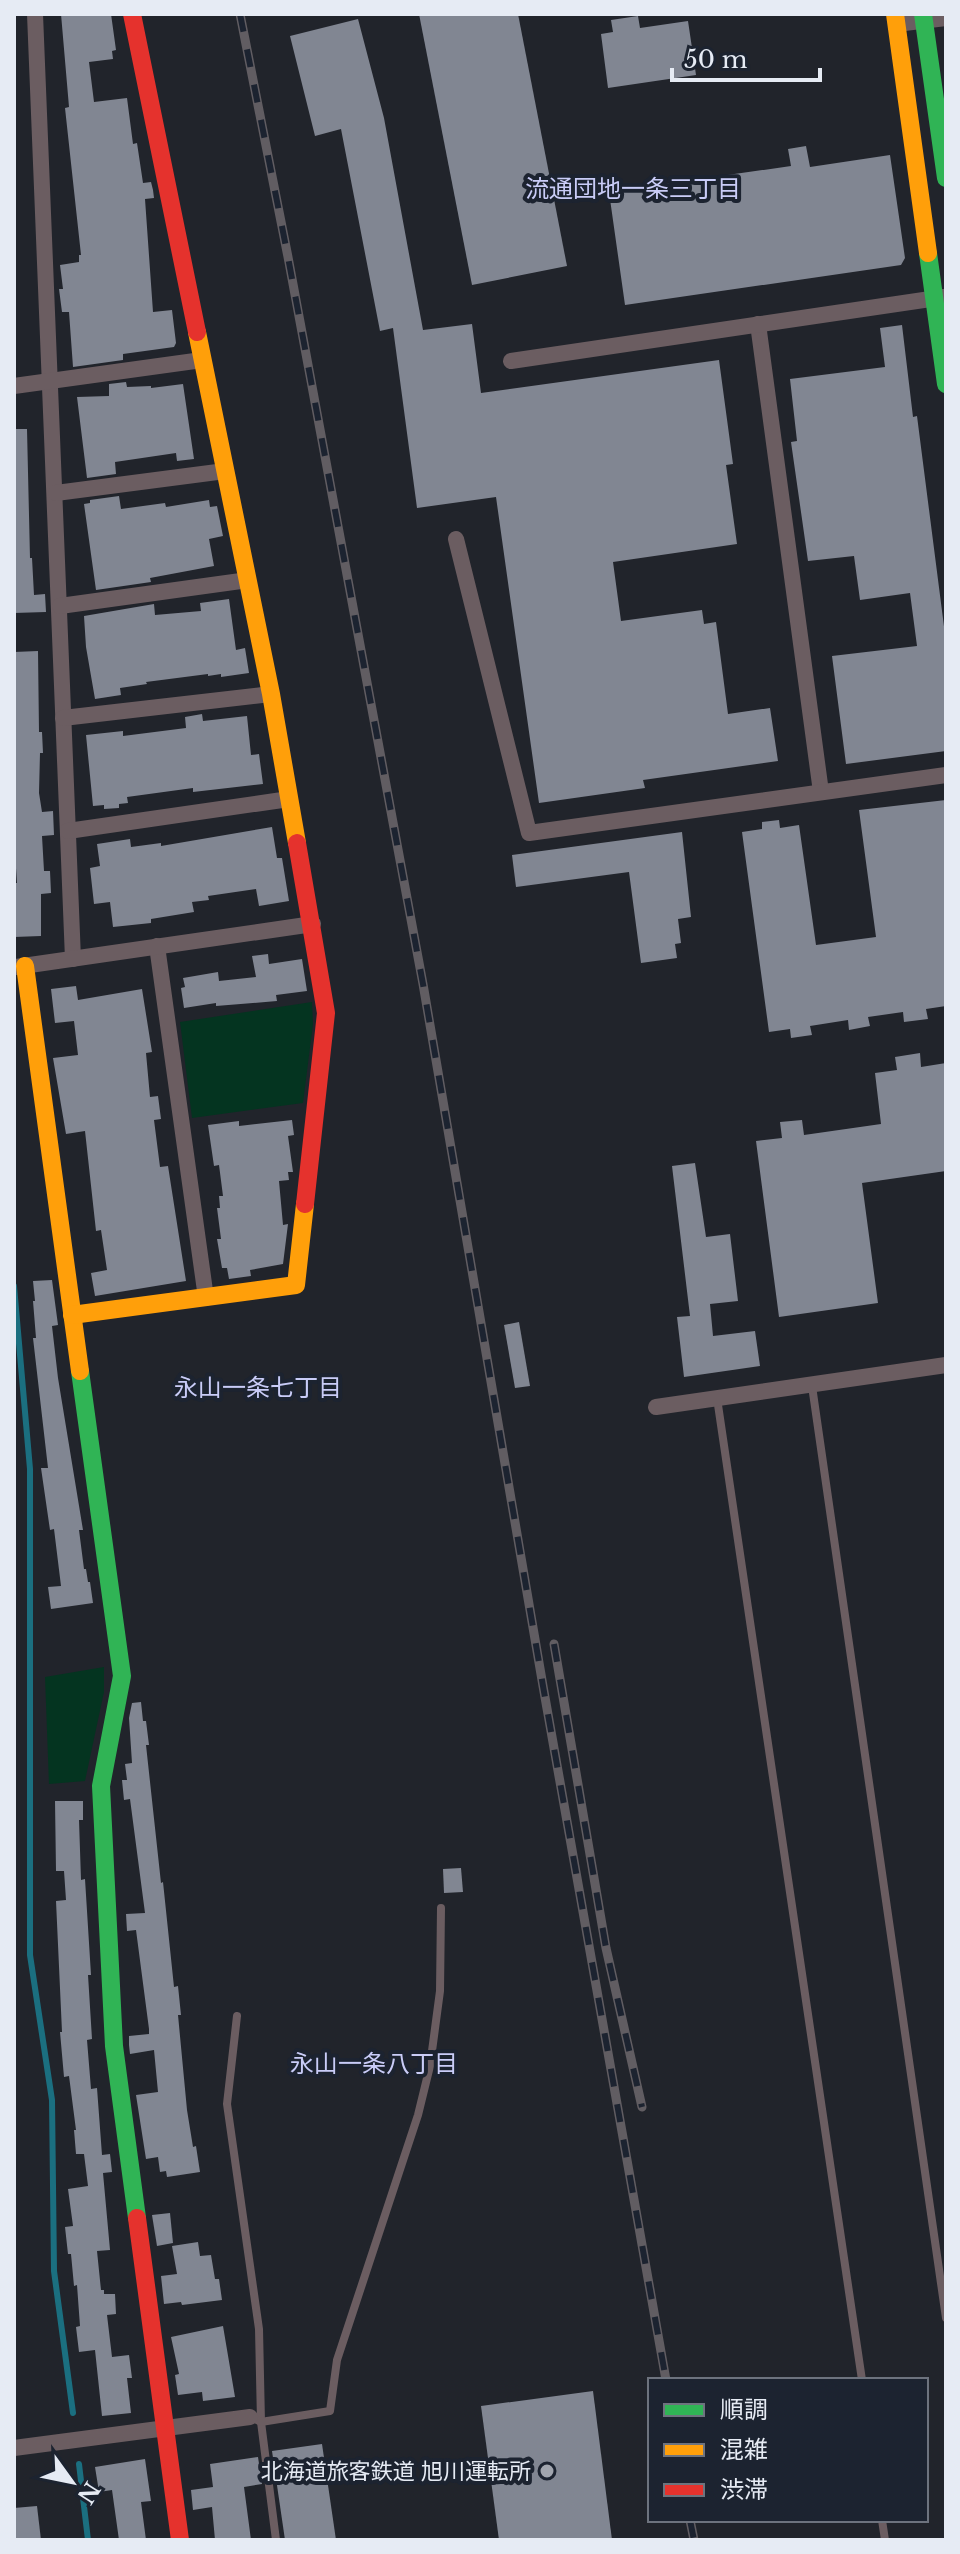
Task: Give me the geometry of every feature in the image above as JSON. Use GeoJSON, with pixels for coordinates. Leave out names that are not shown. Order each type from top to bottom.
{"type":"FeatureCollection","features":[{"type":"Feature","properties":{"kind":"street"},"geometry":{"type":"LineString","coordinates":[[35,14],[73,959]]}},
{"type":"Feature","properties":{"kind":"street"},"geometry":{"type":"LineString","coordinates":[[72,1315],[296,1285],[326,1013],[271,694],[132,14]]}},
{"type":"Feature","properties":{"kind":"street"},"geometry":{"type":"LineString","coordinates":[[924,18],[946,178]]}},
{"type":"Feature","properties":{"kind":"street"},"geometry":{"type":"LineString","coordinates":[[946,18],[896,19],[940,298],[946,384]]}},
{"type":"Feature","properties":{"kind":"street"},"geometry":{"type":"LineString","coordinates":[[511,361],[940,298]]}},
{"type":"Feature","properties":{"kind":"street"},"geometry":{"type":"LineString","coordinates":[[758,324],[821,792]]}},
{"type":"Feature","properties":{"kind":"street"},"geometry":{"type":"LineString","coordinates":[[14,386],[202,360]]}},
{"type":"Feature","properties":{"kind":"street"},"geometry":{"type":"LineString","coordinates":[[56,493],[225,471]]}},
{"type":"Feature","properties":{"kind":"street"},"geometry":{"type":"LineString","coordinates":[[456,539],[529,833],[946,775]]}},
{"type":"Feature","properties":{"kind":"street"},"geometry":{"type":"LineString","coordinates":[[60,606],[248,580]]}},
{"type":"Feature","properties":{"kind":"street"},"geometry":{"type":"LineString","coordinates":[[63,718],[271,694]]}},
{"type":"Feature","properties":{"kind":"street"},"geometry":{"type":"LineString","coordinates":[[68,831],[289,799]]}},
{"type":"Feature","properties":{"kind":"street"},"geometry":{"type":"LineString","coordinates":[[180,2540],[114,2046],[101,1786],[122,1676],[20,967],[313,924]]}},
{"type":"Feature","properties":{"kind":"street"},"geometry":{"type":"LineString","coordinates":[[157,946],[206,1298]]}},
{"type":"Feature","properties":{"kind":"street"},"geometry":{"type":"LineString","coordinates":[[656,1407],[946,1365]]}},
{"type":"Feature","properties":{"kind":"street"},"geometry":{"type":"LineString","coordinates":[[14,2448],[255,2419]]}},
{"type":"Feature","properties":{"kind":"lane"},"geometry":{"type":"LineString","coordinates":[[812,1386],[946,2318]]}},
{"type":"Feature","properties":{"kind":"lane"},"geometry":{"type":"LineString","coordinates":[[717,1398],[862,2378]]}},
{"type":"Feature","properties":{"kind":"lane"},"geometry":{"type":"LineString","coordinates":[[255,2419],[330,2411],[337,2360],[418,2115],[430,2066],[440,1991],[441,1908]]}},
{"type":"Feature","properties":{"kind":"lane"},"geometry":{"type":"LineString","coordinates":[[237,2016],[227,2104],[259,2329],[255,2419],[276,2540]]}},
{"type":"Feature","properties":{"kind":"green space"},"geometry":{"type":"Polygon","coordinates":[[[312,1002],[313,1024],[303,1103],[192,1118],[180,1022],[312,1002]]]}},
{"type":"Feature","properties":{"kind":"green space"},"geometry":{"type":"Polygon","coordinates":[[[104,1667],[104,1692],[85,1781],[49,1784],[45,1677],[104,1667]]]}},
{"type":"Feature","properties":{"kind":"building"},"geometry":{"type":"Polygon","coordinates":[[[61,14],[111,14],[116,50],[112,51],[113,59],[89,62],[94,102],[127,98],[133,144],[137,143],[143,183],[151,182],[154,198],[145,199],[153,312],[172,310],[176,343],[174,347],[123,354],[123,360],[73,367],[69,312],[62,312],[59,289],[63,289],[60,265],[79,262],[81,255],[65,108],[69,107],[61,14]]]}},
{"type":"Feature","properties":{"kind":"building"},"geometry":{"type":"Polygon","coordinates":[[[419,14],[518,14],[567,266],[472,285],[419,14]]]}},
{"type":"Feature","properties":{"kind":"building"},"geometry":{"type":"Polygon","coordinates":[[[638,16],[640,28],[688,21],[696,75],[608,88],[601,34],[613,32],[611,20],[638,16]]]}},
{"type":"Feature","properties":{"kind":"building"},"geometry":{"type":"Polygon","coordinates":[[[358,19],[384,118],[423,330],[472,324],[481,393],[719,360],[733,464],[726,465],[737,544],[613,562],[621,621],[702,610],[704,624],[716,622],[728,714],[770,708],[778,761],[643,780],[645,788],[539,803],[496,497],[417,508],[393,328],[380,331],[341,129],[315,136],[290,36],[358,19]]]}},
{"type":"Feature","properties":{"kind":"building"},"geometry":{"type":"Polygon","coordinates":[[[806,146],[810,167],[890,155],[905,258],[901,265],[625,305],[609,192],[791,166],[788,149],[806,146]]]}},
{"type":"Feature","properties":{"kind":"building"},"geometry":{"type":"Polygon","coordinates":[[[902,325],[946,642],[946,751],[846,764],[832,656],[917,646],[910,593],[860,600],[854,556],[808,561],[791,442],[797,441],[790,379],[885,367],[880,328],[902,325]]]}},
{"type":"Feature","properties":{"kind":"building"},"geometry":{"type":"Polygon","coordinates":[[[126,382],[127,387],[151,388],[183,384],[194,459],[177,461],[176,453],[115,462],[116,474],[87,478],[77,397],[109,396],[109,384],[126,382]]]}},
{"type":"Feature","properties":{"kind":"building"},"geometry":{"type":"Polygon","coordinates":[[[14,429],[27,429],[30,558],[34,595],[45,594],[46,612],[14,613],[14,429]]]}},
{"type":"Feature","properties":{"kind":"building"},"geometry":{"type":"Polygon","coordinates":[[[119,496],[121,509],[165,503],[166,507],[209,500],[210,507],[217,506],[223,536],[209,539],[214,566],[150,578],[151,582],[96,590],[84,504],[90,503],[90,500],[119,496]]]}},
{"type":"Feature","properties":{"kind":"building"},"geometry":{"type":"Polygon","coordinates":[[[229,599],[236,650],[245,648],[249,673],[221,677],[221,674],[208,674],[146,682],[120,688],[121,695],[95,699],[84,616],[154,604],[155,615],[201,611],[200,603],[229,599]]]}},
{"type":"Feature","properties":{"kind":"building"},"geometry":{"type":"Polygon","coordinates":[[[38,651],[39,732],[42,732],[43,753],[40,753],[39,793],[42,812],[53,811],[54,835],[42,836],[44,871],[50,871],[51,893],[41,894],[41,936],[14,937],[14,883],[17,883],[14,839],[14,652],[38,651]]]}},
{"type":"Feature","properties":{"kind":"building"},"geometry":{"type":"Polygon","coordinates":[[[202,714],[203,721],[247,716],[251,755],[259,754],[263,784],[193,792],[193,788],[127,797],[128,803],[119,804],[119,808],[93,806],[86,735],[123,731],[123,736],[186,728],[185,717],[202,714]]]}},
{"type":"Feature","properties":{"kind":"building"},"geometry":{"type":"Polygon","coordinates":[[[946,800],[946,1006],[926,1009],[928,1019],[904,1022],[903,1012],[868,1017],[870,1026],[849,1030],[848,1020],[810,1026],[812,1035],[791,1038],[790,1029],[769,1032],[742,832],[762,829],[762,822],[779,820],[780,828],[799,825],[816,945],[876,937],[859,810],[946,800]]]}},
{"type":"Feature","properties":{"kind":"building"},"geometry":{"type":"Polygon","coordinates":[[[272,827],[277,858],[282,858],[289,901],[259,906],[256,889],[208,896],[209,900],[192,902],[194,912],[151,919],[151,923],[113,927],[110,902],[94,904],[90,868],[100,866],[97,844],[130,839],[131,847],[161,843],[161,846],[272,827]]]}},
{"type":"Feature","properties":{"kind":"building"},"geometry":{"type":"Polygon","coordinates":[[[682,832],[691,917],[678,919],[681,943],[675,944],[677,958],[641,963],[629,872],[516,887],[512,855],[682,832]]]}},
{"type":"Feature","properties":{"kind":"building"},"geometry":{"type":"Polygon","coordinates":[[[268,954],[269,964],[302,959],[307,991],[276,995],[277,1001],[216,1006],[216,1003],[184,1008],[183,978],[218,972],[219,981],[256,977],[252,956],[268,954]]]}},
{"type":"Feature","properties":{"kind":"building"},"geometry":{"type":"Polygon","coordinates":[[[76,986],[78,1000],[142,989],[152,1052],[146,1053],[150,1097],[158,1096],[161,1119],[154,1120],[160,1167],[168,1166],[186,1281],[95,1296],[91,1273],[107,1270],[101,1230],[96,1231],[85,1131],[66,1134],[53,1058],[78,1055],[74,1021],[55,1023],[51,989],[76,986]]]}},
{"type":"Feature","properties":{"kind":"building"},"geometry":{"type":"Polygon","coordinates":[[[920,1053],[921,1067],[946,1063],[946,1171],[862,1183],[878,1303],[779,1317],[756,1141],[782,1138],[780,1122],[802,1120],[804,1135],[881,1124],[875,1073],[897,1070],[895,1057],[920,1053]]]}},
{"type":"Feature","properties":{"kind":"building"},"geometry":{"type":"Polygon","coordinates":[[[292,1120],[294,1135],[288,1136],[293,1172],[288,1172],[289,1180],[279,1181],[283,1225],[288,1224],[283,1264],[250,1270],[251,1276],[229,1279],[227,1268],[222,1268],[217,1239],[221,1239],[217,1208],[220,1208],[219,1196],[223,1196],[219,1165],[214,1166],[208,1125],[239,1121],[239,1126],[292,1120]]]}},
{"type":"Feature","properties":{"kind":"building"},"geometry":{"type":"Polygon","coordinates":[[[695,1163],[706,1237],[730,1234],[738,1301],[710,1304],[713,1336],[755,1331],[760,1366],[684,1377],[677,1317],[690,1316],[672,1166],[695,1163]]]}},
{"type":"Feature","properties":{"kind":"building"},"geometry":{"type":"Polygon","coordinates":[[[52,1280],[58,1325],[52,1326],[58,1378],[83,1530],[79,1530],[84,1569],[90,1582],[93,1603],[51,1609],[48,1587],[61,1586],[54,1529],[50,1530],[41,1468],[48,1468],[33,1338],[36,1338],[33,1281],[52,1280]]]}},
{"type":"Feature","properties":{"kind":"building"},"geometry":{"type":"Polygon","coordinates":[[[519,1322],[530,1386],[515,1388],[504,1325],[519,1322]]]}},
{"type":"Feature","properties":{"kind":"building"},"geometry":{"type":"Polygon","coordinates":[[[141,1702],[149,1745],[146,1745],[174,1987],[178,1986],[187,2110],[200,2172],[167,2177],[166,2171],[160,2172],[158,2157],[146,2159],[136,2095],[158,2092],[154,2050],[130,2054],[129,2045],[129,2036],[149,2034],[136,1930],[127,1931],[126,1914],[145,1913],[130,1799],[124,1800],[122,1780],[127,1780],[125,1764],[132,1763],[129,1718],[132,1703],[141,1702]]]}},
{"type":"Feature","properties":{"kind":"building"},"geometry":{"type":"Polygon","coordinates":[[[55,1801],[83,1801],[83,1820],[79,1820],[81,1880],[85,1879],[91,1975],[88,1975],[92,2039],[87,2040],[91,2089],[97,2088],[102,2155],[110,2154],[112,2172],[103,2173],[110,2250],[97,2251],[101,2290],[104,2294],[115,2294],[116,2314],[107,2315],[112,2357],[129,2355],[132,2378],[127,2378],[131,2413],[102,2416],[95,2350],[79,2352],[77,2285],[74,2286],[65,2227],[73,2226],[68,2189],[88,2186],[84,2154],[76,2154],[69,2076],[64,2077],[60,2032],[56,1901],[66,1900],[64,1871],[56,1871],[55,1801]]]}},
{"type":"Feature","properties":{"kind":"building"},"geometry":{"type":"Polygon","coordinates":[[[461,1868],[463,1892],[444,1893],[443,1869],[461,1868]]]}},
{"type":"Feature","properties":{"kind":"building"},"geometry":{"type":"Polygon","coordinates":[[[170,2213],[173,2243],[157,2246],[152,2215],[170,2213]]]}},
{"type":"Feature","properties":{"kind":"building"},"geometry":{"type":"Polygon","coordinates":[[[198,2242],[200,2256],[211,2255],[222,2300],[164,2304],[161,2276],[177,2274],[172,2246],[198,2242]]]}},
{"type":"Feature","properties":{"kind":"building"},"geometry":{"type":"Polygon","coordinates":[[[223,2326],[235,2397],[203,2401],[202,2392],[178,2395],[175,2375],[179,2374],[171,2337],[223,2326]]]}},
{"type":"Feature","properties":{"kind":"building","name":"北海道旅客鉄道 旭川運転所"},"geometry":{"type":"Polygon","coordinates":[[[593,2391],[612,2540],[499,2540],[481,2406],[593,2391]]]}},
{"type":"Feature","properties":{"kind":"building"},"geometry":{"type":"Polygon","coordinates":[[[322,2444],[336,2540],[285,2540],[272,2451],[322,2444]]]}},
{"type":"Feature","properties":{"kind":"building"},"geometry":{"type":"Polygon","coordinates":[[[258,2457],[262,2484],[244,2487],[251,2540],[215,2540],[212,2507],[193,2510],[191,2490],[213,2487],[210,2464],[258,2457]]]}},
{"type":"Feature","properties":{"kind":"building"},"geometry":{"type":"Polygon","coordinates":[[[145,2459],[151,2501],[141,2502],[146,2540],[119,2540],[112,2490],[99,2492],[95,2467],[145,2459]]]}},
{"type":"Feature","properties":{"kind":"building"},"geometry":{"type":"Polygon","coordinates":[[[37,2506],[41,2540],[14,2540],[14,2508],[37,2506]]]}},
{"type":"Feature","properties":{"kind":"waterway"},"geometry":{"type":"LineString","coordinates":[[14,1286],[30,1469],[30,1955],[52,2100],[54,2271],[73,2413]]}},
{"type":"Feature","properties":{"kind":"waterway"},"geometry":{"type":"LineString","coordinates":[[79,2464],[88,2540]]}},
{"type":"Feature","properties":{"kind":"railway"},"geometry":{"type":"LineString","coordinates":[[240,14],[423,984],[666,2378]]}},
{"type":"Feature","properties":{"kind":"railway"},"geometry":{"type":"LineString","coordinates":[[554,1644],[606,1948],[642,2107]]}},
{"type":"Feature","properties":{"kind":"railway"},"geometry":{"type":"LineString","coordinates":[[690,2522],[694,2540]]}},
{"type":"Feature","properties":{"kind":"traffic: fast"},"geometry":{"type":"LineString","coordinates":[[923,14],[946,178]]}},
{"type":"Feature","properties":{"kind":"traffic: fast"},"geometry":{"type":"LineString","coordinates":[[928,253],[946,384]]}},
{"type":"Feature","properties":{"kind":"traffic: fast"},"geometry":{"type":"LineString","coordinates":[[80,1371],[122,1676],[101,1786],[114,2046],[137,2218]]}},
{"type":"Feature","properties":{"kind":"traffic: slow"},"geometry":{"type":"LineString","coordinates":[[895,14],[928,253]]}},
{"type":"Feature","properties":{"kind":"traffic: slow"},"geometry":{"type":"LineString","coordinates":[[197,332],[271,694],[297,843]]}},
{"type":"Feature","properties":{"kind":"traffic: slow"},"geometry":{"type":"LineString","coordinates":[[25,966],[80,1371]]}},
{"type":"Feature","properties":{"kind":"traffic: slow"},"geometry":{"type":"LineString","coordinates":[[72,1315],[296,1285],[305,1204]]}},
{"type":"Feature","properties":{"kind":"traffic: jam"},"geometry":{"type":"LineString","coordinates":[[132,14],[197,332]]}},
{"type":"Feature","properties":{"kind":"traffic: jam"},"geometry":{"type":"LineString","coordinates":[[297,843],[326,1013],[305,1204]]}},
{"type":"Feature","properties":{"kind":"traffic: jam"},"geometry":{"type":"LineString","coordinates":[[137,2218],[180,2540]]}},
{"type":"Feature","properties":{"kind":"place","name":"北海道旅客鉄道 旭川運転所"},"geometry":{"type":"Point","coordinates":[547,2471]}},
{"type":"Feature","properties":{"kind":"district","name":"流通団地一条三丁目"},"geometry":{"type":"Point","coordinates":[633,188]}},
{"type":"Feature","properties":{"kind":"district","name":"永山一条七丁目"},"geometry":{"type":"Point","coordinates":[258,1387]}},
{"type":"Feature","properties":{"kind":"district","name":"永山一条八丁目"},"geometry":{"type":"Point","coordinates":[374,2063]}}]}
